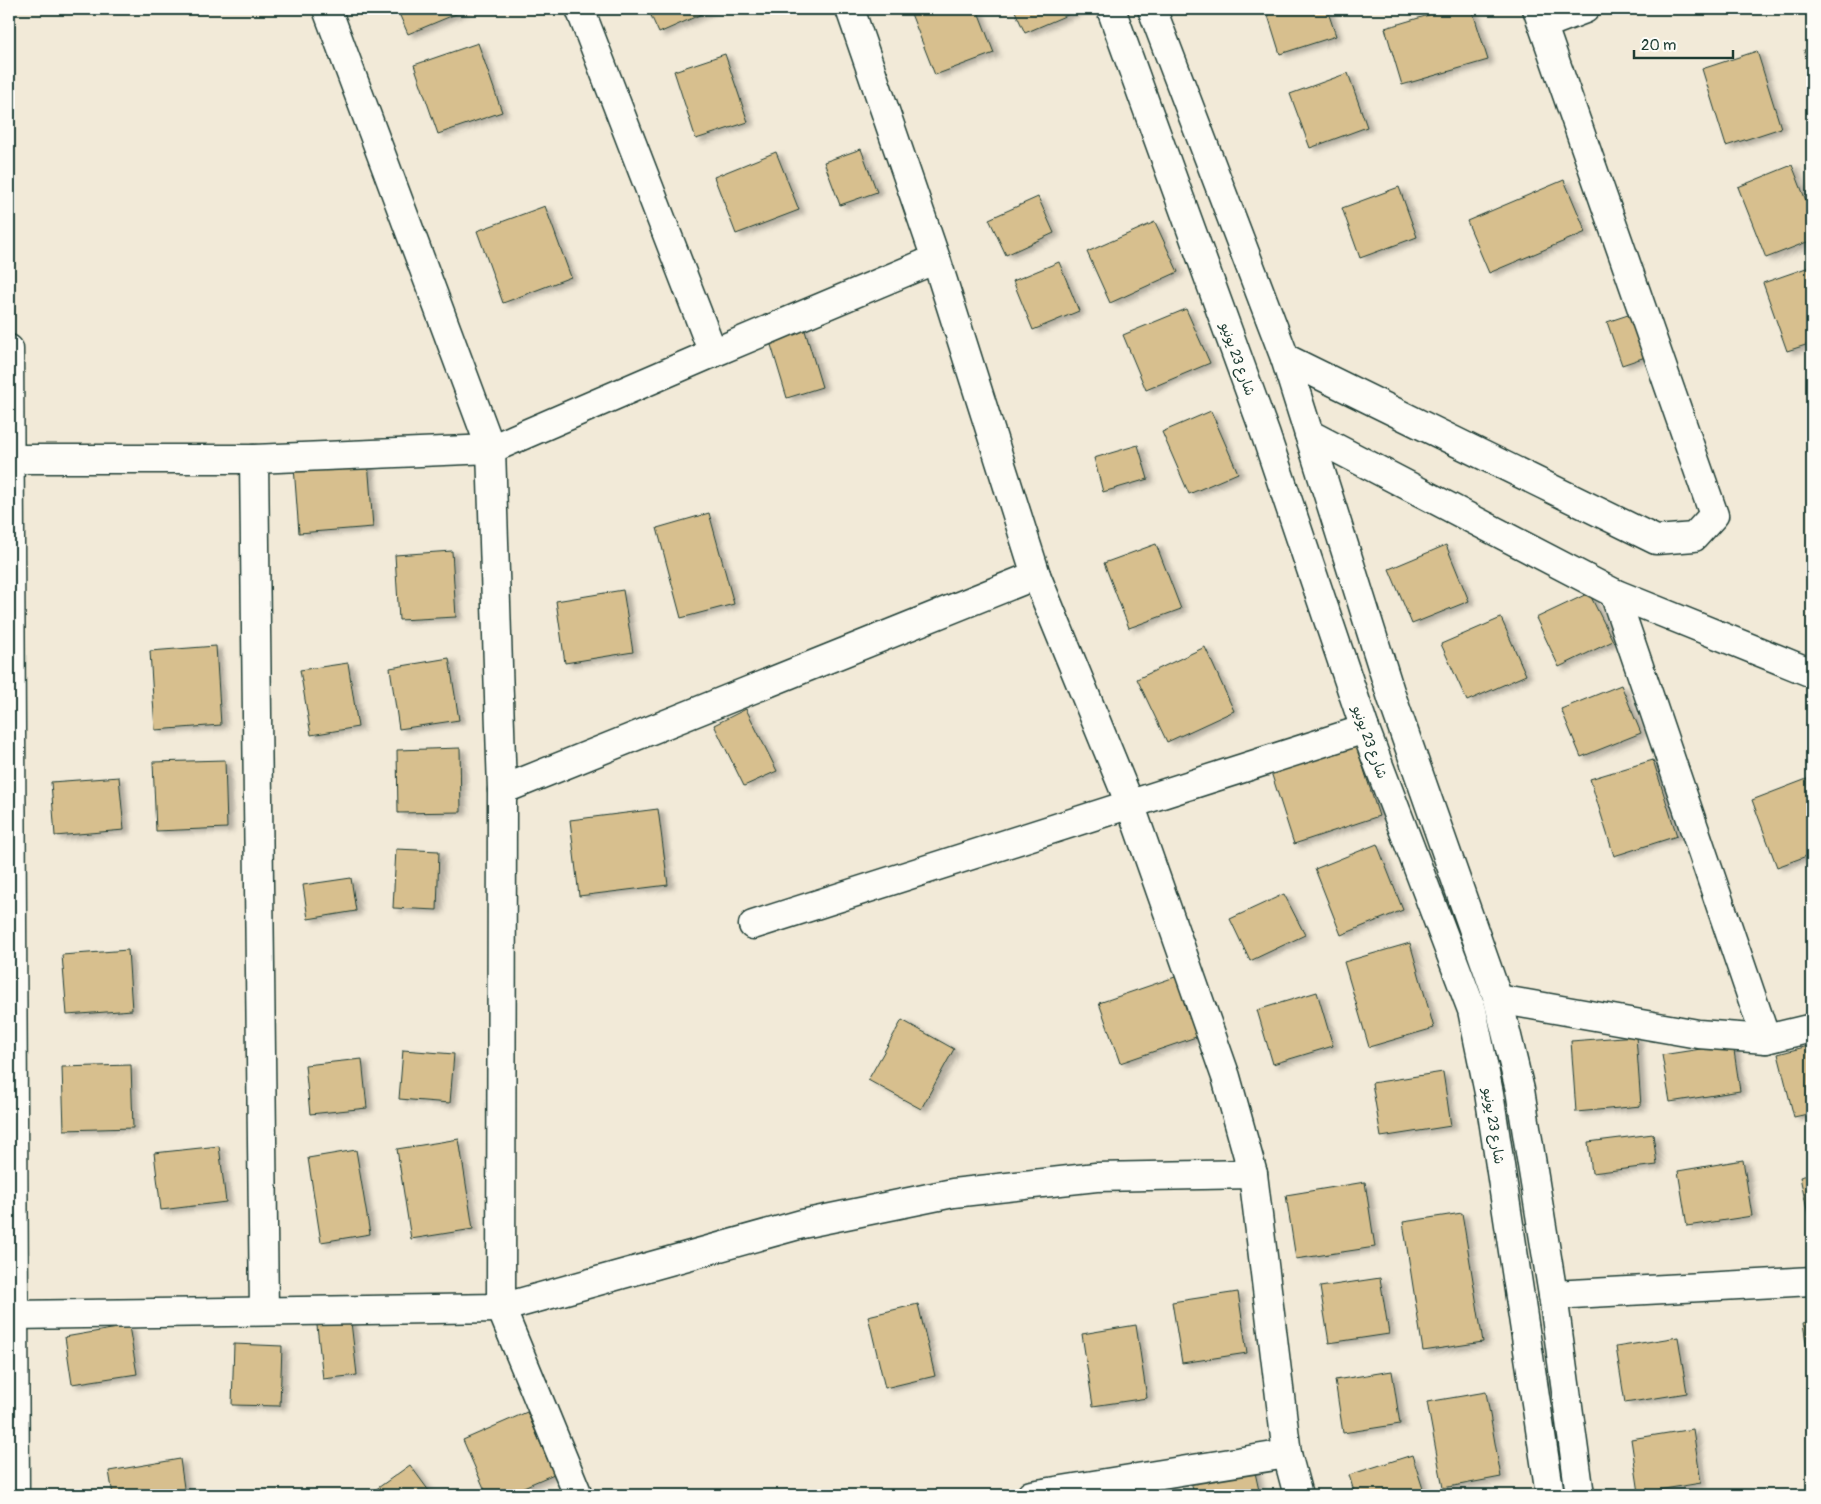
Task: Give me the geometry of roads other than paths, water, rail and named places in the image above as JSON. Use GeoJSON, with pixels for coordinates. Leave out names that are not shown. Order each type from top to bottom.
{"type":"FeatureCollection","features":[{"type":"Feature","properties":{"kind":"street"},"geometry":{"type":"LineString","coordinates":[[327,9],[491,450],[502,790],[501,1308],[578,1495]]}},
{"type":"Feature","properties":{"kind":"street"},"geometry":{"type":"LineString","coordinates":[[580,9],[713,353]]}},
{"type":"Feature","properties":{"kind":"street"},"geometry":{"type":"LineString","coordinates":[[850,9],[936,259],[1036,575],[1130,804],[1226,1077],[1253,1174],[1288,1454],[1298,1495]]}},
{"type":"Feature","properties":{"kind":"street","name":"شارع 23 يونيو"},"geometry":{"type":"LineString","coordinates":[[1111,9],[1265,433],[1365,729],[1472,1010],[1490,1093],[1550,1495]]}},
{"type":"Feature","properties":{"kind":"street"},"geometry":{"type":"LineString","coordinates":[[1152,9],[1285,358],[1392,698],[1498,998],[1520,1090],[1553,1295],[1580,1495]]}},
{"type":"Feature","properties":{"kind":"street"},"geometry":{"type":"LineString","coordinates":[[1285,358],[1656,540],[1694,537],[1714,515],[1540,17],[1586,9]]}},
{"type":"Feature","properties":{"kind":"street"},"geometry":{"type":"LineString","coordinates":[[9,458],[254,459],[491,450],[713,353],[936,259]]}},
{"type":"Feature","properties":{"kind":"street"},"geometry":{"type":"LineString","coordinates":[[9,348],[15,1495]]}},
{"type":"Feature","properties":{"kind":"street"},"geometry":{"type":"LineString","coordinates":[[1309,434],[1614,593],[1812,673]]}},
{"type":"Feature","properties":{"kind":"street"},"geometry":{"type":"LineString","coordinates":[[254,459],[264,1311]]}},
{"type":"Feature","properties":{"kind":"street"},"geometry":{"type":"LineString","coordinates":[[502,790],[1036,575]]}},
{"type":"Feature","properties":{"kind":"street"},"geometry":{"type":"LineString","coordinates":[[1614,593],[1766,1040]]}},
{"type":"Feature","properties":{"kind":"street"},"geometry":{"type":"LineString","coordinates":[[753,925],[1365,729]]}},
{"type":"Feature","properties":{"kind":"street"},"geometry":{"type":"LineString","coordinates":[[1472,1010],[1498,998],[1698,1034],[1766,1040],[1812,1028]]}},
{"type":"Feature","properties":{"kind":"street"},"geometry":{"type":"LineString","coordinates":[[13,1315],[501,1308],[802,1224],[953,1193],[1096,1177],[1253,1174]]}},
{"type":"Feature","properties":{"kind":"street"},"geometry":{"type":"LineString","coordinates":[[1553,1295],[1812,1281]]}},
{"type":"Feature","properties":{"kind":"street"},"geometry":{"type":"LineString","coordinates":[[1032,1495],[1288,1454]]}}]}
